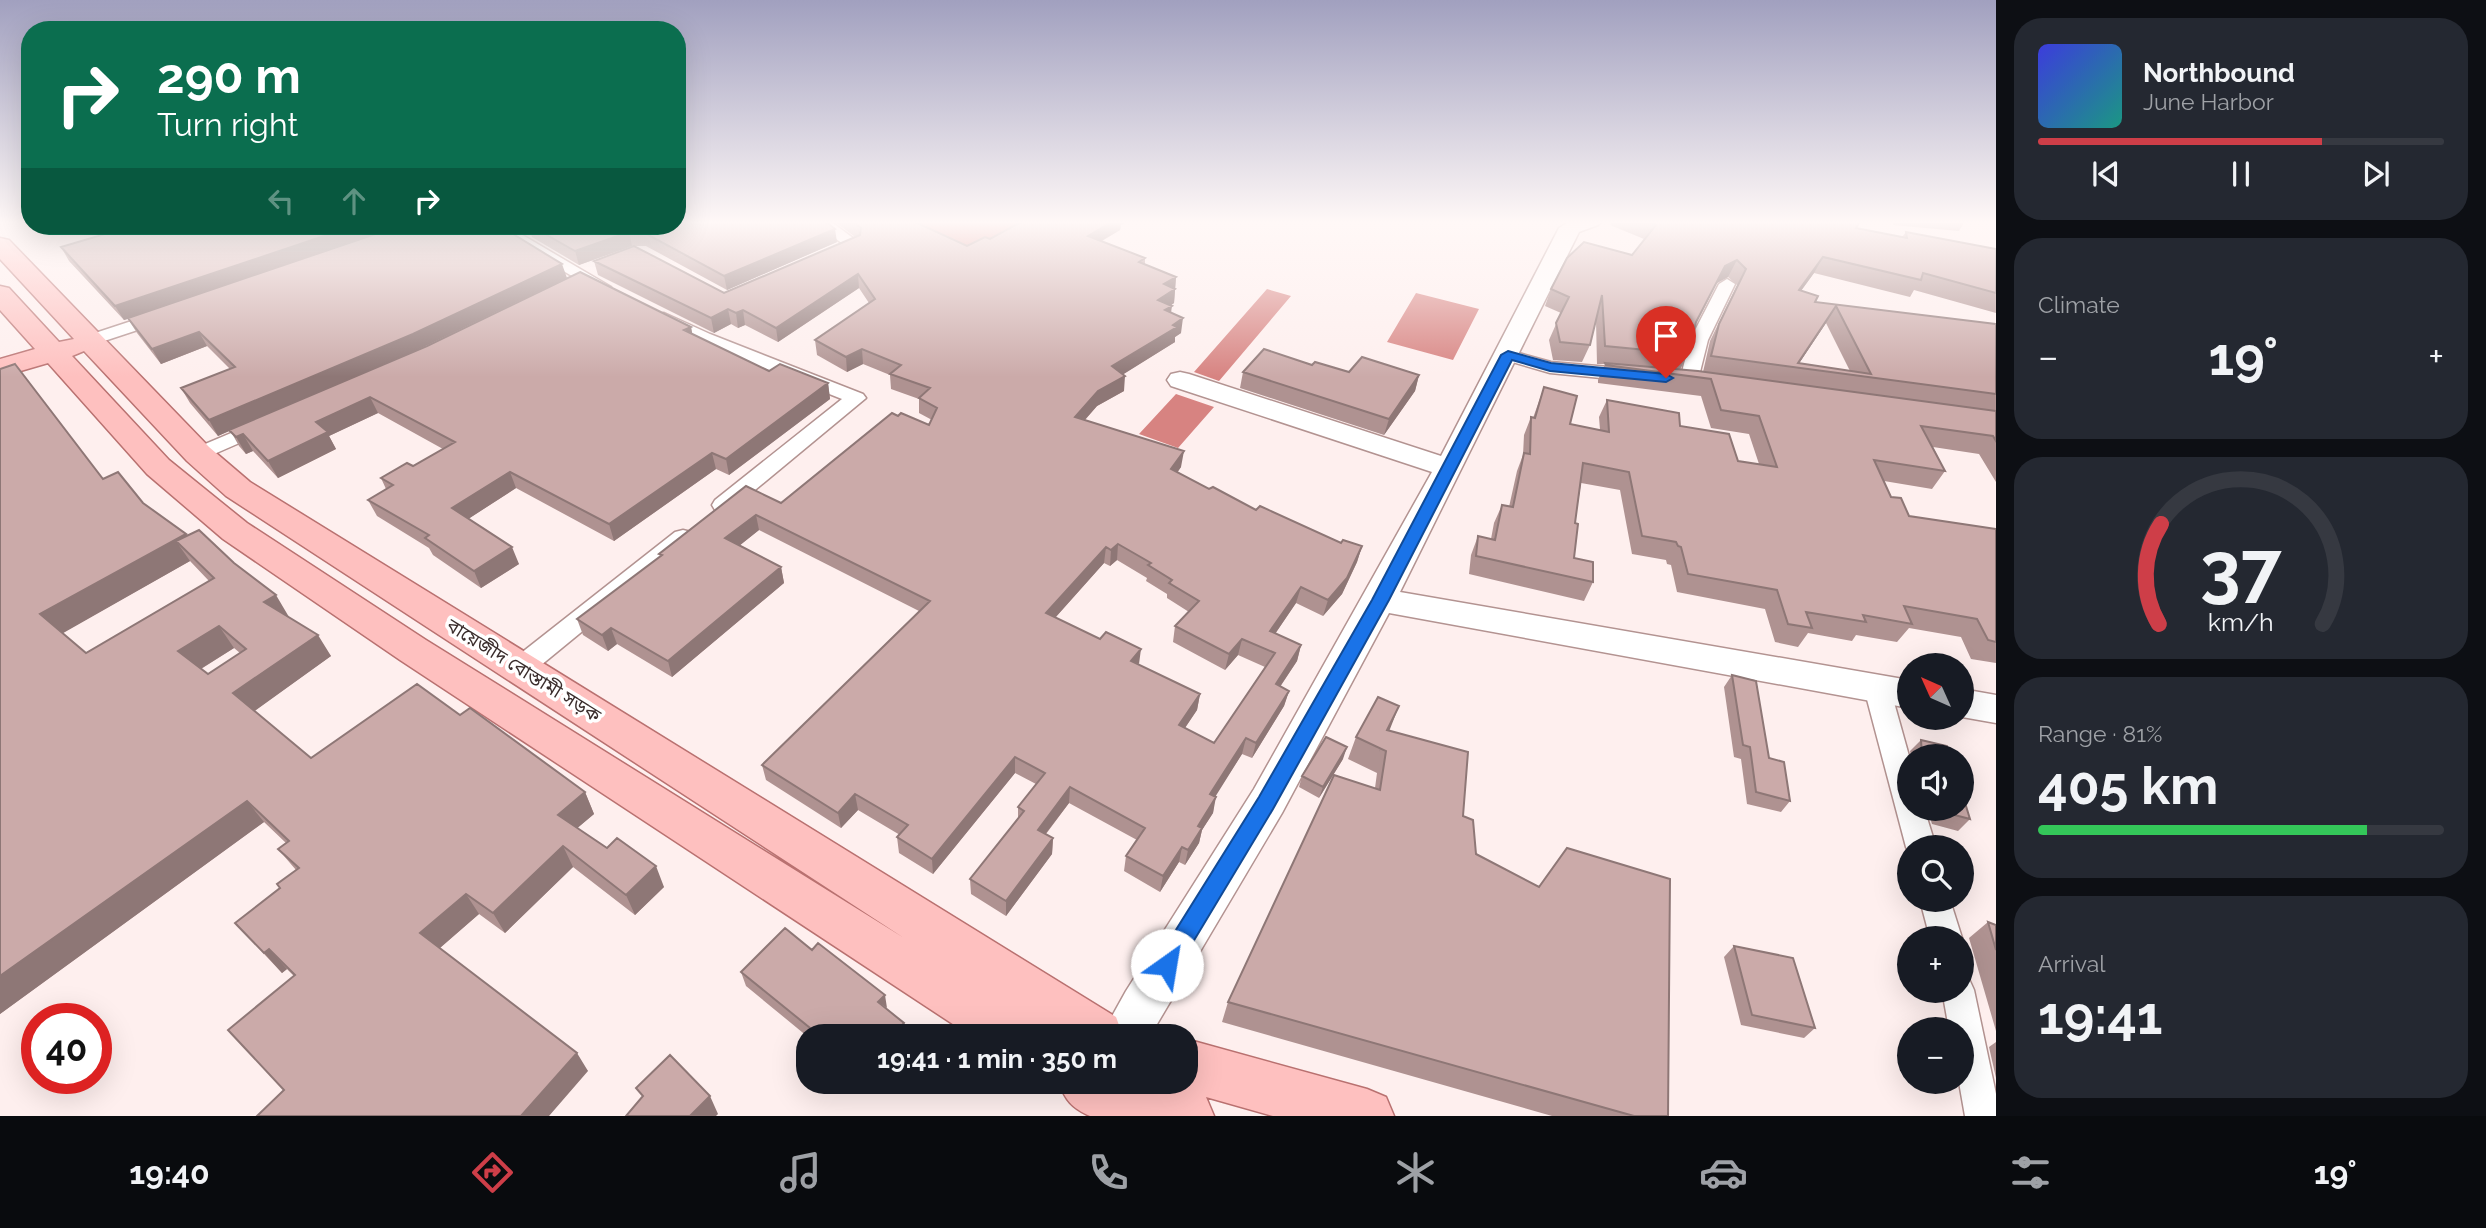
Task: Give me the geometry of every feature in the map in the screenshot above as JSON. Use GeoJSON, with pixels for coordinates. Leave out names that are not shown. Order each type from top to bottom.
{"type":"FeatureCollection","features":[{"type":"Feature","properties":{"kind":"main road","name":"বায়েজীদ বোস্তামী সড়ক"},"geometry":{"type":"LineString","coordinates":[[19,273],[65,341],[158,467],[235,531],[424,656],[999,1024]]}},
{"type":"Feature","properties":{"kind":"main road","name":"বায়েজীদ বোস্তামী সড়ক"},"geometry":{"type":"LineString","coordinates":[[0,294],[65,341],[238,489],[520,668],[1041,1024]]}},
{"type":"Feature","properties":{"kind":"main road"},"geometry":{"type":"LineString","coordinates":[[0,355],[65,341]]}},
{"type":"Feature","properties":{"kind":"main road"},"geometry":{"type":"LineString","coordinates":[[0,368],[65,341]]}},
{"type":"Feature","properties":{"kind":"main road"},"geometry":{"type":"LineString","coordinates":[[1198,1068],[1367,1116]]}},
{"type":"Feature","properties":{"kind":"main road","name":"বায়েজীদ বোস্তামী সড়ক"},"geometry":{"type":"LineString","coordinates":[[1149,1094],[1187,1116]]}},
{"type":"Feature","properties":{"kind":"street"},"geometry":{"type":"LineString","coordinates":[[561,290],[586,273]]}},
{"type":"Feature","properties":{"kind":"street"},"geometry":{"type":"LineString","coordinates":[[589,273],[620,296]]}},
{"type":"Feature","properties":{"kind":"street"},"geometry":{"type":"LineString","coordinates":[[1132,1024],[1266,803],[1380,600],[1548,273]]}},
{"type":"Feature","properties":{"kind":"street"},"geometry":{"type":"LineString","coordinates":[[1508,355],[1550,367],[1696,381],[1699,340],[1727,284]]}},
{"type":"Feature","properties":{"kind":"street"},"geometry":{"type":"LineString","coordinates":[[520,668],[856,398],[704,338],[644,308]]}},
{"type":"Feature","properties":{"kind":"street"},"geometry":{"type":"LineString","coordinates":[[65,341],[179,310]]}},
{"type":"Feature","properties":{"kind":"street"},"geometry":{"type":"LineString","coordinates":[[1180,380],[1449,468]]}},
{"type":"Feature","properties":{"kind":"street"},"geometry":{"type":"LineString","coordinates":[[198,454],[274,421]]}},
{"type":"Feature","properties":{"kind":"street"},"geometry":{"type":"LineString","coordinates":[[1380,600],[1893,691],[1901,744]]}},
{"type":"Feature","properties":{"kind":"street"},"geometry":{"type":"LineString","coordinates":[[1974,705],[1996,709]]}},
{"type":"Feature","properties":{"kind":"street"},"geometry":{"type":"LineString","coordinates":[[1961,1003],[1983,1116]]}},
{"type":"Feature","properties":{"kind":"shaded area"},"geometry":{"type":"Polygon","coordinates":[[[1267,289],[1291,296],[1219,381],[1194,372],[1267,289]]]}},
{"type":"Feature","properties":{"kind":"shaded area"},"geometry":{"type":"Polygon","coordinates":[[[1416,293],[1479,309],[1453,360],[1387,342],[1416,293]]]}},
{"type":"Feature","properties":{"kind":"shaded area"},"geometry":{"type":"Polygon","coordinates":[[[1176,394],[1214,407],[1178,448],[1139,434],[1176,394]]]}},
{"type":"Feature","properties":{"kind":"building"},"geometry":{"type":"Polygon","coordinates":[[[85,273],[213,273],[115,306],[85,273]]]}},
{"type":"Feature","properties":{"kind":"building"},"geometry":{"type":"Polygon","coordinates":[[[260,273],[543,273],[413,334],[209,420],[181,388],[235,367],[199,332],[152,349],[128,318],[260,273]]]}},
{"type":"Feature","properties":{"kind":"building"},"geometry":{"type":"Polygon","coordinates":[[[582,273],[691,327],[684,330],[769,371],[780,364],[828,383],[726,459],[712,453],[609,524],[510,472],[452,508],[512,547],[474,571],[425,538],[429,535],[368,500],[393,485],[381,478],[407,463],[413,466],[455,442],[370,397],[316,422],[328,432],[268,461],[243,434],[236,437],[229,430],[427,346],[582,273]]]}},
{"type":"Feature","properties":{"kind":"building"},"geometry":{"type":"Polygon","coordinates":[[[619,273],[686,273],[724,293],[771,273],[1166,273],[1176,277],[1164,284],[1175,289],[1158,300],[1172,306],[1165,310],[1183,318],[1173,325],[1177,327],[1112,366],[1125,376],[1098,391],[1075,417],[1184,451],[1171,469],[1256,510],[1260,506],[1341,543],[1343,540],[1362,546],[1347,578],[1328,600],[1301,587],[1270,631],[1301,645],[1276,684],[1289,691],[1256,743],[1246,738],[1210,794],[1216,797],[1198,826],[1202,828],[1188,850],[1182,847],[1163,876],[1126,856],[1145,828],[1070,787],[1038,830],[1053,838],[1006,901],[970,879],[1024,811],[1018,807],[1045,773],[1015,757],[932,859],[897,837],[908,825],[855,794],[838,813],[762,765],[930,601],[756,515],[725,538],[781,567],[668,661],[611,628],[602,635],[577,619],[662,555],[659,554],[746,486],[781,503],[892,413],[898,416],[901,413],[929,425],[937,408],[919,398],[930,388],[890,374],[901,365],[862,349],[846,357],[815,340],[875,299],[858,274],[776,328],[743,310],[736,313],[728,309],[711,318],[619,273]],[[1118,544],[1111,550],[1106,547],[1046,613],[1100,639],[1106,632],[1141,649],[1131,661],[1200,694],[1179,725],[1214,743],[1275,653],[1242,639],[1229,654],[1175,626],[1199,601],[1169,583],[1172,580],[1148,565],[1151,563],[1118,544]]]}},
{"type":"Feature","properties":{"kind":"building"},"geometry":{"type":"Polygon","coordinates":[[[1559,273],[1721,273],[1696,322],[1688,354],[1605,346],[1602,295],[1590,345],[1560,342],[1556,323],[1569,297],[1551,289],[1559,273]]]}},
{"type":"Feature","properties":{"kind":"building"},"geometry":{"type":"Polygon","coordinates":[[[1744,273],[1811,273],[1799,290],[1818,296],[1815,302],[1996,324],[1996,394],[1711,356],[1719,324],[1744,273]],[[1836,306],[1798,363],[1871,374],[1836,306]]]}},
{"type":"Feature","properties":{"kind":"building"},"geometry":{"type":"Polygon","coordinates":[[[1892,273],[1923,273],[1921,280],[1892,273]]]}},
{"type":"Feature","properties":{"kind":"building"},"geometry":{"type":"Polygon","coordinates":[[[1923,273],[1996,273],[1996,293],[1923,273]]]}},
{"type":"Feature","properties":{"kind":"building"},"geometry":{"type":"Polygon","coordinates":[[[1264,349],[1312,365],[1315,362],[1349,372],[1362,357],[1419,375],[1389,419],[1243,372],[1264,349]]]}},
{"type":"Feature","properties":{"kind":"building"},"geometry":{"type":"Polygon","coordinates":[[[1605,363],[1698,371],[1996,411],[1996,441],[1993,436],[1921,426],[1945,471],[1874,460],[1891,497],[1901,498],[1909,516],[1996,529],[1996,642],[1988,640],[1977,619],[1904,606],[1912,624],[1863,615],[1866,622],[1806,612],[1812,628],[1788,624],[1777,590],[1688,574],[1681,547],[1676,542],[1642,536],[1629,472],[1583,463],[1575,523],[1578,524],[1574,558],[1593,562],[1593,582],[1476,556],[1478,536],[1495,540],[1502,505],[1513,507],[1524,453],[1530,454],[1531,417],[1535,418],[1544,387],[1577,396],[1570,424],[1609,432],[1607,400],[1679,413],[1680,426],[1729,434],[1738,461],[1777,467],[1759,416],[1721,410],[1711,379],[1605,363]]]}},
{"type":"Feature","properties":{"kind":"building"},"geometry":{"type":"Polygon","coordinates":[[[15,364],[103,479],[118,472],[143,503],[186,534],[40,614],[86,653],[214,578],[176,541],[199,530],[234,563],[276,595],[264,602],[318,635],[233,693],[311,758],[417,684],[460,715],[470,708],[585,792],[558,815],[607,848],[617,838],[656,866],[626,895],[563,846],[493,913],[466,894],[420,933],[577,1053],[521,1116],[257,1116],[284,1090],[228,1030],[295,975],[269,949],[264,953],[235,923],[280,888],[277,884],[299,868],[278,849],[289,841],[247,801],[0,976],[0,369],[15,364]],[[219,626],[178,651],[208,674],[246,649],[219,626]]]}},
{"type":"Feature","properties":{"kind":"building"},"geometry":{"type":"Polygon","coordinates":[[[1732,675],[1756,681],[1769,758],[1784,762],[1790,801],[1756,792],[1750,747],[1743,745],[1732,675]]]}},
{"type":"Feature","properties":{"kind":"building"},"geometry":{"type":"Polygon","coordinates":[[[1378,697],[1399,706],[1387,730],[1468,752],[1463,816],[1473,820],[1476,854],[1539,887],[1567,848],[1670,879],[1668,1116],[1634,1116],[1228,1002],[1334,775],[1380,790],[1386,751],[1356,737],[1378,697]]]}},
{"type":"Feature","properties":{"kind":"building"},"geometry":{"type":"Polygon","coordinates":[[[1326,737],[1347,747],[1323,787],[1302,776],[1326,737]]]}},
{"type":"Feature","properties":{"kind":"building"},"geometry":{"type":"Polygon","coordinates":[[[1921,740],[1938,744],[1921,744],[1921,740]]]}},
{"type":"Feature","properties":{"kind":"building"},"geometry":{"type":"Polygon","coordinates":[[[1988,922],[1996,925],[1996,950],[1988,922]]]}},
{"type":"Feature","properties":{"kind":"building"},"geometry":{"type":"Polygon","coordinates":[[[785,928],[812,950],[818,943],[885,995],[878,1002],[904,1023],[805,1024],[741,972],[785,928]]]}},
{"type":"Feature","properties":{"kind":"building"},"geometry":{"type":"Polygon","coordinates":[[[1734,946],[1793,958],[1815,1028],[1752,1015],[1734,946]]]}},
{"type":"Feature","properties":{"kind":"building"},"geometry":{"type":"Polygon","coordinates":[[[670,1055],[710,1096],[690,1116],[626,1116],[643,1096],[636,1088],[670,1055]]]}},
{"type":"Feature","properties":{"kind":"route"},"geometry":{"type":"LineString","coordinates":[[1167,965],[1266,803],[1380,600],[1508,355],[1550,367],[1666,378]]}}]}
